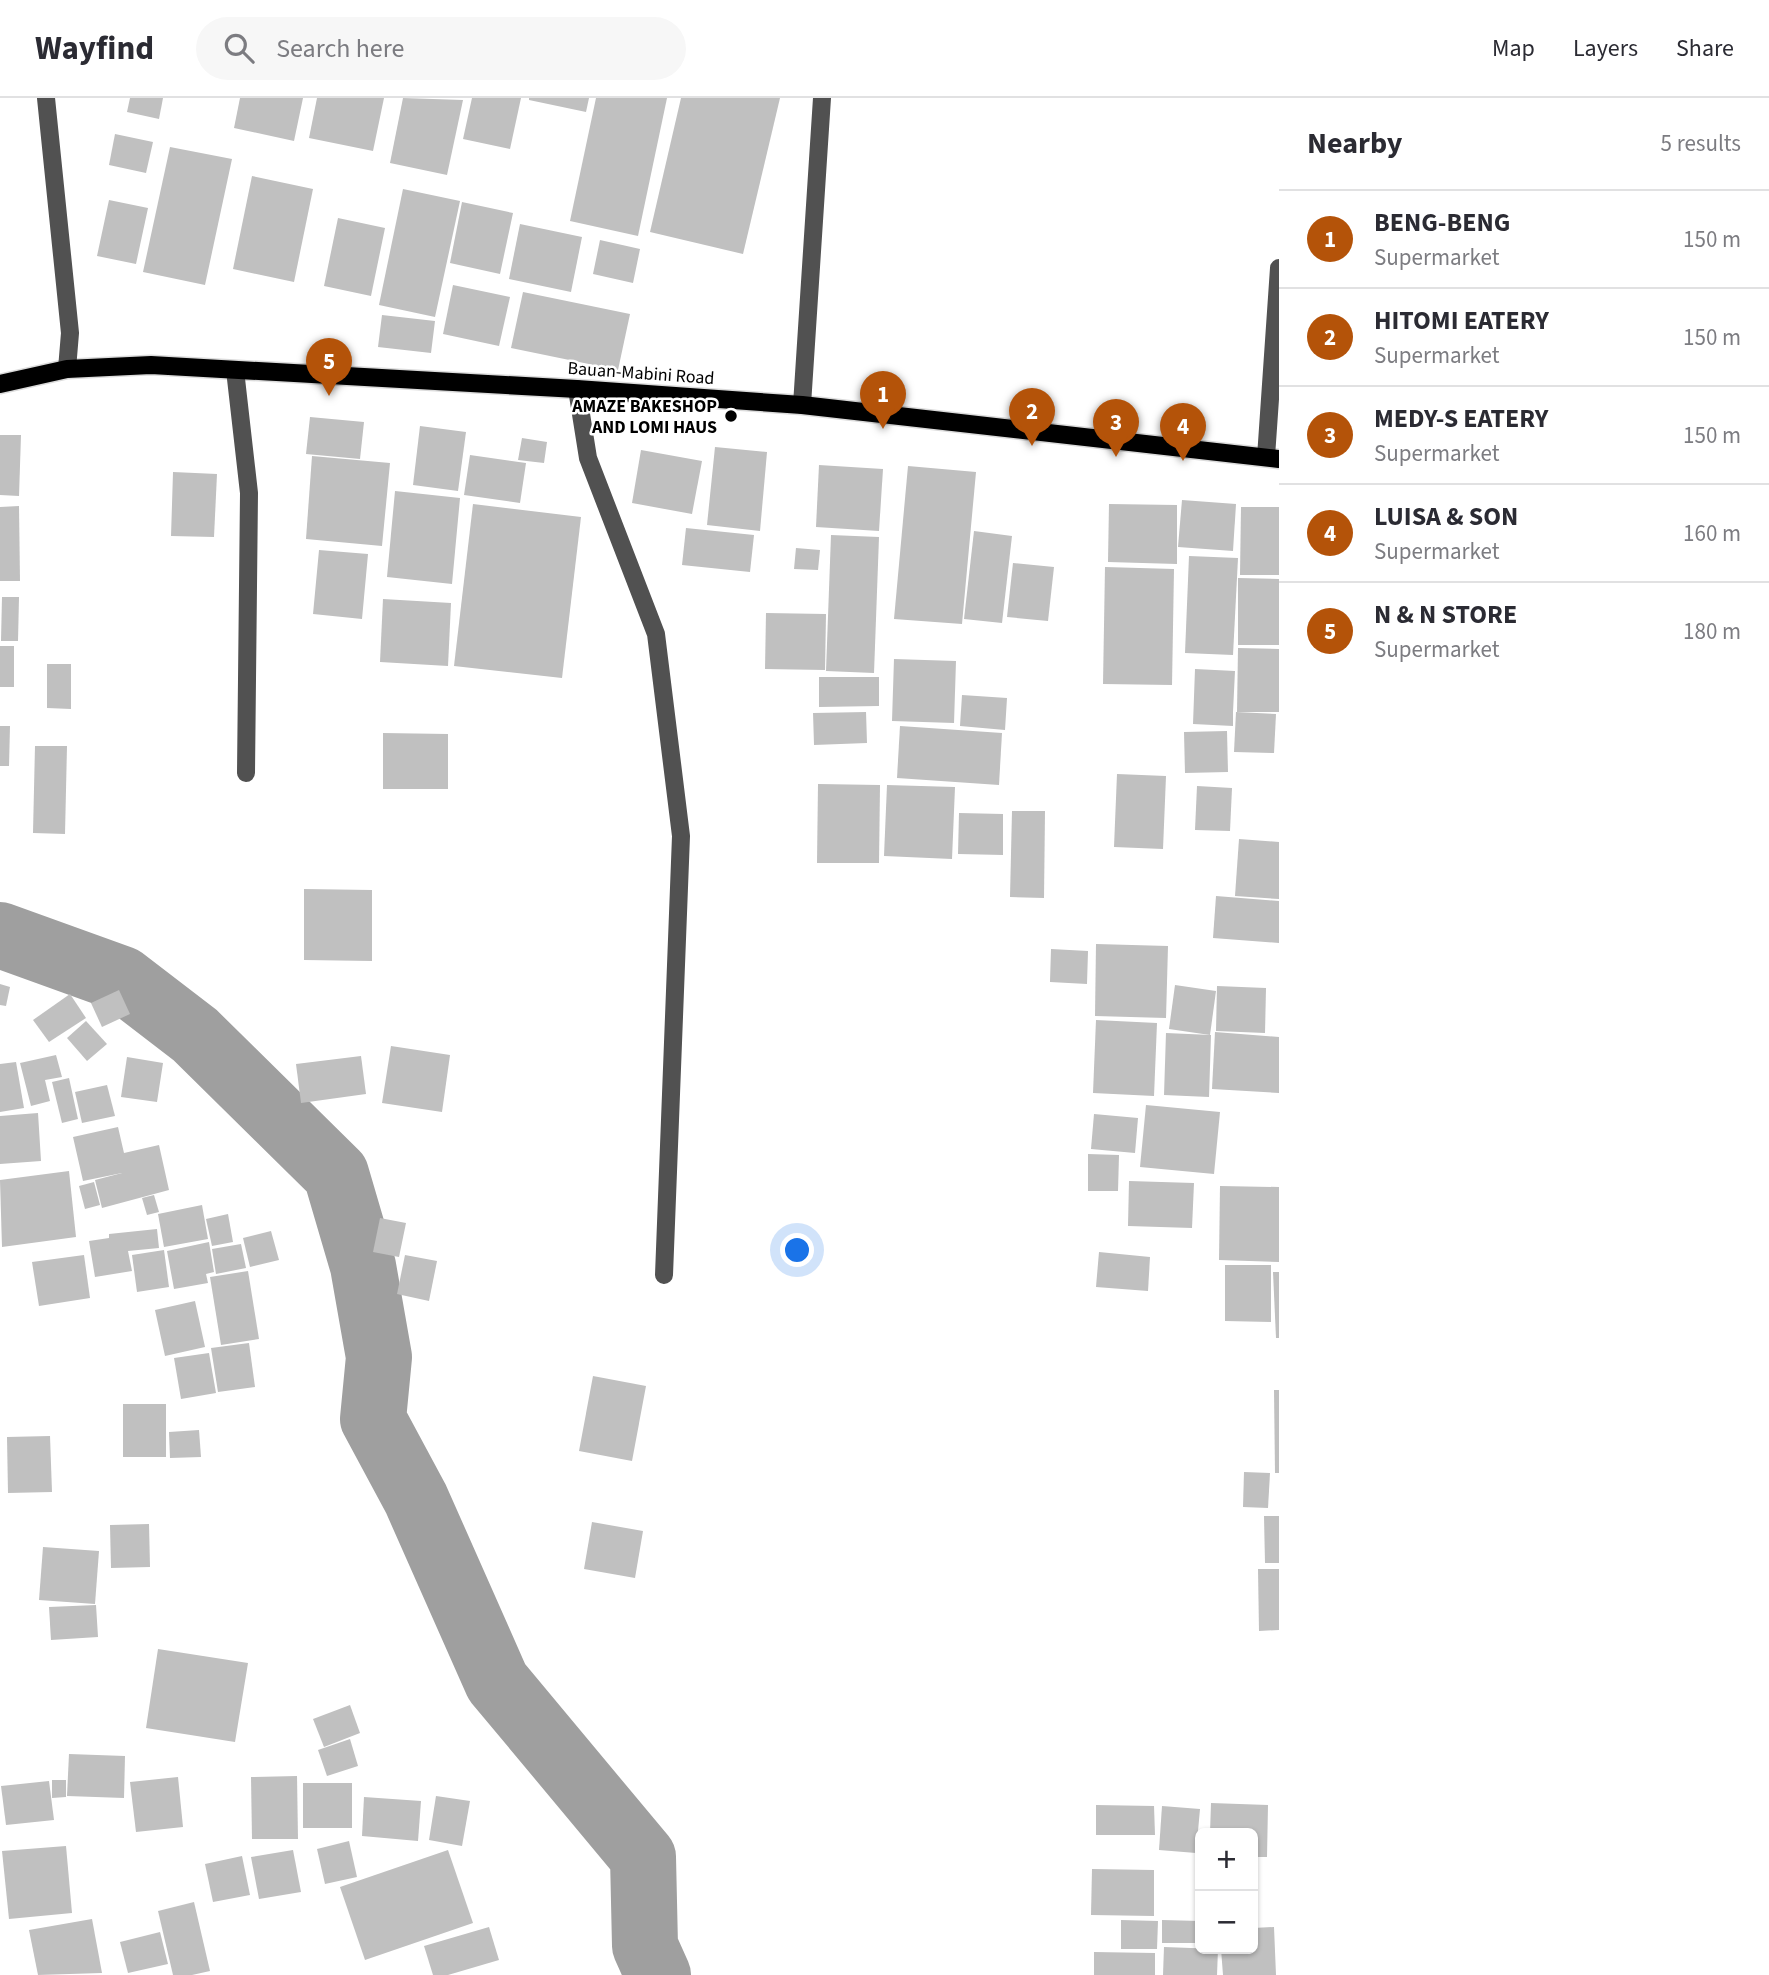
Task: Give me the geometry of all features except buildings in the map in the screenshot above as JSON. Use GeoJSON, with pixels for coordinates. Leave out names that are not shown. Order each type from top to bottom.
{"type":"FeatureCollection","features":[{"type":"Feature","properties":{"kind":"main road","name":"Bauan-Mabini Road"},"geometry":{"type":"LineString","coordinates":[[0,384],[66,369],[151,365],[577,389],[802,405],[1273,458]]}},
{"type":"Feature","properties":{"kind":"street"},"geometry":{"type":"LineString","coordinates":[[46,98],[70,333],[66,369]]}},
{"type":"Feature","properties":{"kind":"street"},"geometry":{"type":"LineString","coordinates":[[802,405],[822,98]]}},
{"type":"Feature","properties":{"kind":"street"},"geometry":{"type":"LineString","coordinates":[[1273,458],[1279,268]]}},
{"type":"Feature","properties":{"kind":"street"},"geometry":{"type":"LineString","coordinates":[[235,370],[249,494],[246,773]]}},
{"type":"Feature","properties":{"kind":"street"},"geometry":{"type":"LineString","coordinates":[[577,389],[589,458],[656,634],[681,836],[664,1275]]}},
{"type":"Feature","properties":{"kind":"waterway"},"geometry":{"type":"LineString","coordinates":[[0,935],[122,979],[195,1035],[336,1174],[363,1266],[379,1357],[373,1419],[416,1499],[497,1682],[643,1857],[645,1946],[658,1975]]}},
{"type":"Feature","properties":{"kind":"place","name":"N & N STORE"},"geometry":{"type":"Point","coordinates":[329,396]}},
{"type":"Feature","properties":{"kind":"place","name":"AMAZE BAKESHOP AND LOMI HAUS"},"geometry":{"type":"Point","coordinates":[731,416]}},
{"type":"Feature","properties":{"kind":"place","name":"BENG-BENG"},"geometry":{"type":"Point","coordinates":[883,429]}},
{"type":"Feature","properties":{"kind":"place","name":"HITOMI EATERY"},"geometry":{"type":"Point","coordinates":[1032,446]}},
{"type":"Feature","properties":{"kind":"place","name":"MEDY-S EATERY"},"geometry":{"type":"Point","coordinates":[1116,457]}},
{"type":"Feature","properties":{"kind":"place","name":"LUISA & SON"},"geometry":{"type":"Point","coordinates":[1183,461]}}]}
